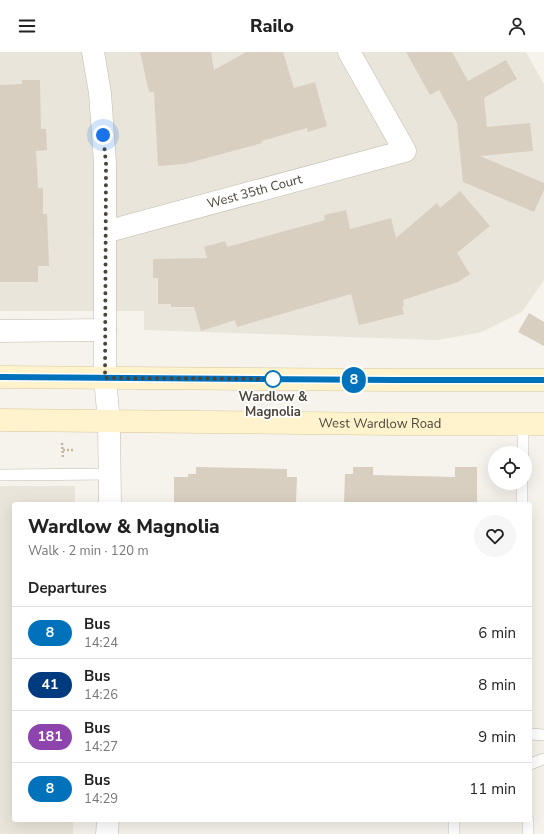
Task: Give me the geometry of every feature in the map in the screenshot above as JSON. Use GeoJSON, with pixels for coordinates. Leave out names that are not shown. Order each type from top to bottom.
{"type":"FeatureCollection","features":[{"type":"Feature","properties":{"kind":"main road"},"geometry":{"type":"LineString","coordinates":[[0,377],[544,380]]}},
{"type":"Feature","properties":{"kind":"main road","name":"West Wardlow Road"},"geometry":{"type":"LineString","coordinates":[[0,420],[533,424]]}},
{"type":"Feature","properties":{"kind":"street"},"geometry":{"type":"LineString","coordinates":[[93,52],[100,93],[106,163],[105,378],[109,422],[111,474],[110,502]]}},
{"type":"Feature","properties":{"kind":"street","name":"West 35th Court"},"geometry":{"type":"LineString","coordinates":[[105,232],[405,152],[349,52]]}},
{"type":"Feature","properties":{"kind":"street"},"geometry":{"type":"LineString","coordinates":[[0,331],[105,330]]}},
{"type":"Feature","properties":{"kind":"street"},"geometry":{"type":"LineString","coordinates":[[108,822],[108,834]]}},
{"type":"Feature","properties":{"kind":"lane"},"geometry":{"type":"LineString","coordinates":[[525,446],[533,424]]}},
{"type":"Feature","properties":{"kind":"lane"},"geometry":{"type":"LineString","coordinates":[[0,475],[111,474]]}},
{"type":"Feature","properties":{"kind":"lane"},"geometry":{"type":"LineString","coordinates":[[522,490],[522,502]]}},
{"type":"Feature","properties":{"kind":"lane"},"geometry":{"type":"LineString","coordinates":[[532,734],[544,735]]}},
{"type":"Feature","properties":{"kind":"lane"},"geometry":{"type":"LineString","coordinates":[[532,763],[544,759]]}},
{"type":"Feature","properties":{"kind":"lane"},"geometry":{"type":"LineString","coordinates":[[454,822],[454,834]]}},
{"type":"Feature","properties":{"kind":"lane"},"geometry":{"type":"LineString","coordinates":[[528,822],[528,834]]}},
{"type":"Feature","properties":{"kind":"path"},"geometry":{"type":"LineString","coordinates":[[62,443],[63,458]]}},
{"type":"Feature","properties":{"kind":"path"},"geometry":{"type":"LineString","coordinates":[[63,450],[74,450]]}},
{"type":"Feature","properties":{"kind":"shaded area"},"geometry":{"type":"Polygon","coordinates":[[[0,52],[526,52],[544,84],[544,280],[522,312],[482,332],[438,340],[144,330],[144,311],[0,311],[0,52]]]}},
{"type":"Feature","properties":{"kind":"shaded area"},"geometry":{"type":"Polygon","coordinates":[[[0,486],[75,486],[75,502],[12,502],[12,822],[73,822],[73,834],[0,834],[0,486]]]}},
{"type":"Feature","properties":{"kind":"building"},"geometry":{"type":"Polygon","coordinates":[[[140,52],[211,52],[214,70],[246,52],[283,52],[294,88],[315,82],[327,126],[308,132],[307,128],[262,141],[262,143],[185,164],[158,166],[154,92],[149,92],[140,52]]]}},
{"type":"Feature","properties":{"kind":"building"},"geometry":{"type":"Polygon","coordinates":[[[406,52],[452,52],[468,81],[506,60],[517,79],[484,98],[487,127],[530,123],[533,151],[480,156],[544,183],[544,190],[534,212],[463,182],[457,123],[439,90],[430,95],[406,52]]]}},
{"type":"Feature","properties":{"kind":"building"},"geometry":{"type":"Polygon","coordinates":[[[22,80],[40,80],[41,129],[46,129],[47,150],[36,151],[38,188],[43,188],[43,214],[47,214],[49,266],[38,266],[38,282],[0,282],[0,85],[22,84],[22,80]]]}},
{"type":"Feature","properties":{"kind":"building"},"geometry":{"type":"Polygon","coordinates":[[[460,191],[490,226],[457,253],[470,274],[458,282],[403,300],[404,306],[402,307],[404,314],[359,325],[351,294],[237,327],[235,320],[201,331],[194,307],[171,307],[171,304],[158,304],[158,278],[153,278],[153,259],[207,258],[204,247],[225,241],[227,247],[325,220],[324,215],[346,210],[350,229],[391,218],[396,238],[437,203],[440,208],[460,191]]]}},
{"type":"Feature","properties":{"kind":"building"},"geometry":{"type":"Polygon","coordinates":[[[529,313],[544,322],[544,346],[518,332],[529,313]]]}},
{"type":"Feature","properties":{"kind":"building"},"geometry":{"type":"Polygon","coordinates":[[[196,467],[287,469],[287,477],[297,477],[296,502],[174,502],[174,477],[188,477],[188,474],[196,474],[196,467]]]}},
{"type":"Feature","properties":{"kind":"building"},"geometry":{"type":"Polygon","coordinates":[[[353,467],[373,467],[373,475],[455,477],[455,467],[477,467],[477,502],[344,502],[345,474],[353,474],[353,467]]]}},
{"type":"Feature","properties":{"kind":"bus line","name":"8"},"geometry":{"type":"LineString","coordinates":[[0,377],[323,380],[544,380]]}},
{"type":"Feature","properties":{"kind":"place","name":"Wardlow & Magnolia"},"geometry":{"type":"Point","coordinates":[273,379]}},
{"type":"Feature","properties":{"kind":"route"},"geometry":{"type":"LineString","coordinates":[[103,135],[106,163],[105,378],[278,379],[273,379]]}}]}
